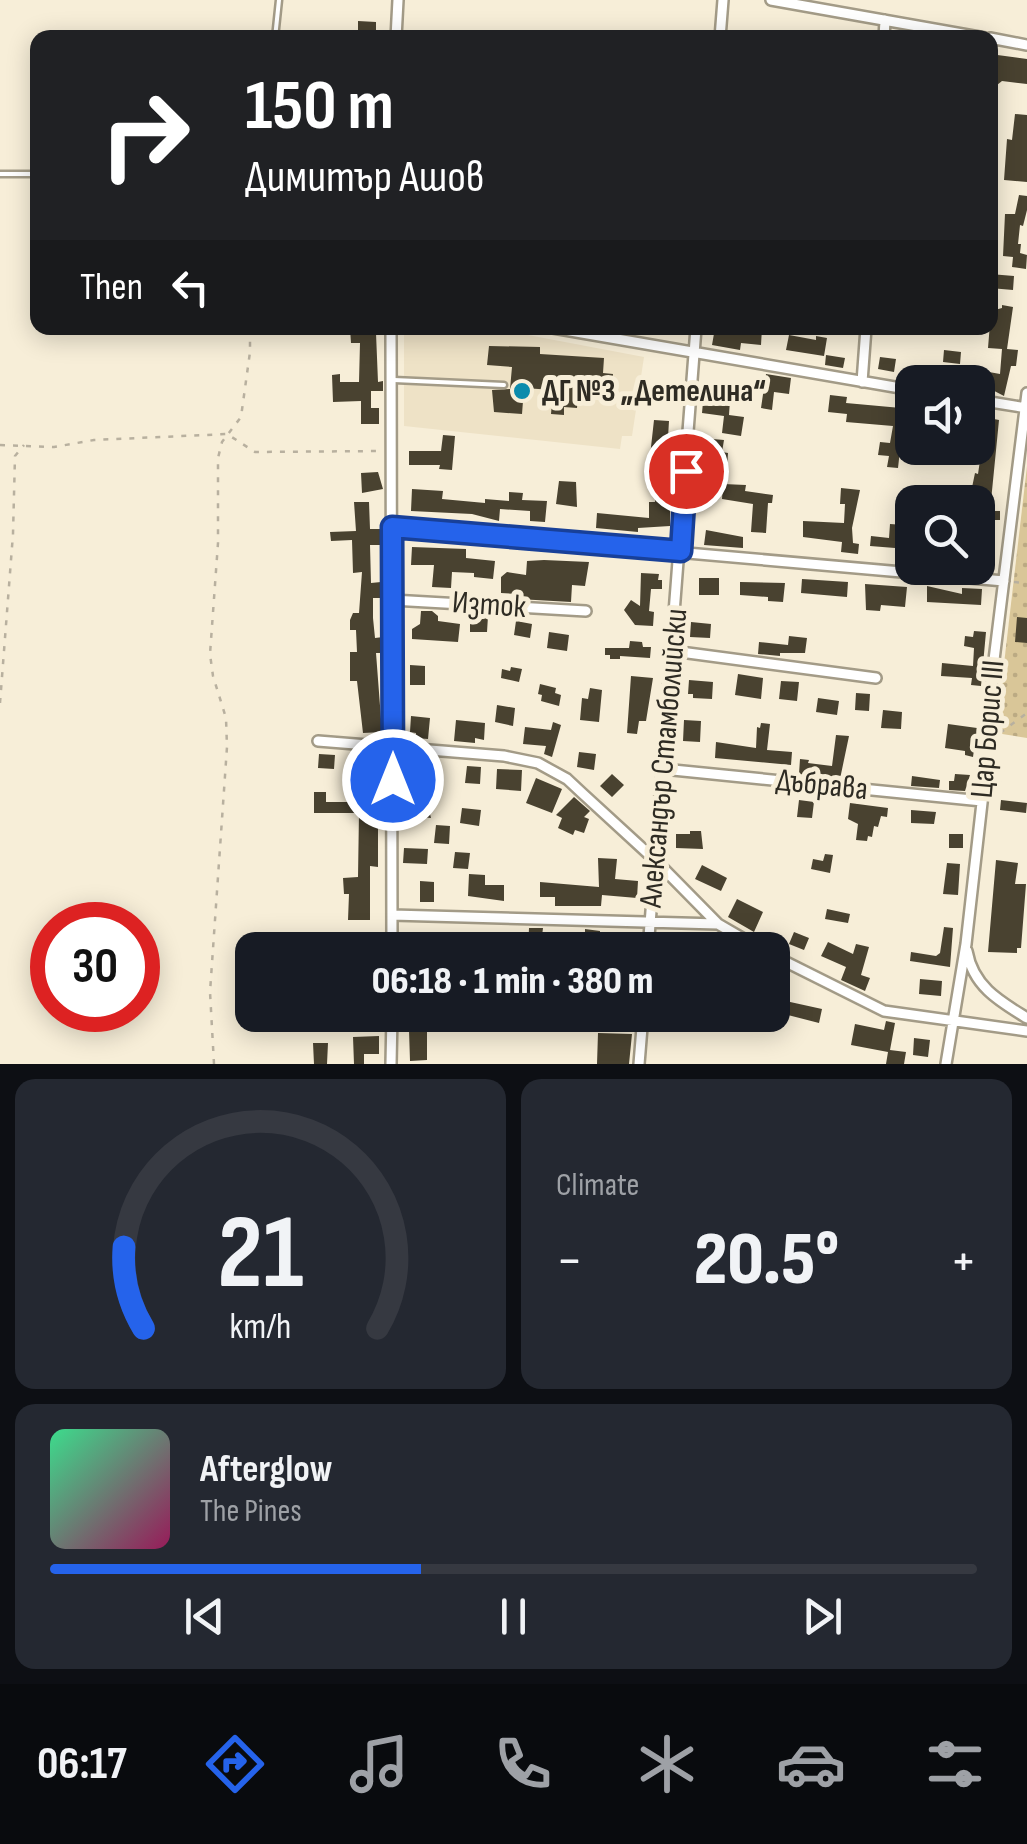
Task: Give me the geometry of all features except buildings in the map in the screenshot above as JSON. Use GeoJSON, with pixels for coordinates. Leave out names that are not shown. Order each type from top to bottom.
{"type":"FeatureCollection","features":[{"type":"Feature","properties":{"kind":"street"},"geometry":{"type":"LineString","coordinates":[[396,30],[398,0]]}},
{"type":"Feature","properties":{"kind":"street"},"geometry":{"type":"LineString","coordinates":[[721,30],[723,0]]}},
{"type":"Feature","properties":{"kind":"street"},"geometry":{"type":"LineString","coordinates":[[771,0],[942,30]]}},
{"type":"Feature","properties":{"kind":"street"},"geometry":{"type":"LineString","coordinates":[[884,30],[885,20]]}},
{"type":"Feature","properties":{"kind":"street"},"geometry":{"type":"LineString","coordinates":[[998,40],[1027,45]]}},
{"type":"Feature","properties":{"kind":"street"},"geometry":{"type":"LineString","coordinates":[[391,335],[392,932]]}},
{"type":"Feature","properties":{"kind":"street"},"geometry":{"type":"LineString","coordinates":[[594,335],[895,387]]}},
{"type":"Feature","properties":{"kind":"street","name":"Александър Стамболийски"},"geometry":{"type":"LineString","coordinates":[[649,932],[695,335]]}},
{"type":"Feature","properties":{"kind":"street"},"geometry":{"type":"LineString","coordinates":[[862,382],[865,335]]}},
{"type":"Feature","properties":{"kind":"street","name":"Цар Борис III"},"geometry":{"type":"LineString","coordinates":[[946,1064],[966,944],[989,741],[993,668],[1027,393]]}},
{"type":"Feature","properties":{"kind":"street"},"geometry":{"type":"LineString","coordinates":[[995,403],[1026,408]]}},
{"type":"Feature","properties":{"kind":"street"},"geometry":{"type":"LineString","coordinates":[[392,527],[1004,581]]}},
{"type":"Feature","properties":{"kind":"street","name":"Изток"},"geometry":{"type":"LineString","coordinates":[[392,600],[586,612]]}},
{"type":"Feature","properties":{"kind":"street"},"geometry":{"type":"LineString","coordinates":[[673,650],[876,678]]}},
{"type":"Feature","properties":{"kind":"street"},"geometry":{"type":"LineString","coordinates":[[318,741],[504,756],[538,763],[567,779],[718,924],[732,932]]}},
{"type":"Feature","properties":{"kind":"street","name":"Дъбрава"},"geometry":{"type":"LineString","coordinates":[[663,769],[982,802]]}},
{"type":"Feature","properties":{"kind":"street"},"geometry":{"type":"LineString","coordinates":[[392,915],[718,924]]}},
{"type":"Feature","properties":{"kind":"street"},"geometry":{"type":"LineString","coordinates":[[966,944],[978,982],[1027,1018]]}},
{"type":"Feature","properties":{"kind":"street"},"geometry":{"type":"LineString","coordinates":[[790,964],[884,1011],[1027,1031]]}},
{"type":"Feature","properties":{"kind":"street"},"geometry":{"type":"LineString","coordinates":[[391,1064],[392,1032]]}},
{"type":"Feature","properties":{"kind":"street"},"geometry":{"type":"LineString","coordinates":[[639,1064],[642,1032]]}},
{"type":"Feature","properties":{"kind":"lane"},"geometry":{"type":"LineString","coordinates":[[277,30],[279,0]]}},
{"type":"Feature","properties":{"kind":"lane"},"geometry":{"type":"LineString","coordinates":[[0,174],[30,174]]}},
{"type":"Feature","properties":{"kind":"lane"},"geometry":{"type":"LineString","coordinates":[[391,380],[504,386]]}},
{"type":"Feature","properties":{"kind":"path"},"geometry":{"type":"LineString","coordinates":[[214,1064],[210,992],[227,748],[226,718],[213,676],[210,631],[218,542],[218,458],[227,434],[242,417],[250,335]]}},
{"type":"Feature","properties":{"kind":"path"},"geometry":{"type":"LineString","coordinates":[[0,445],[54,447],[94,440],[227,434],[255,452],[392,451]]}},
{"type":"Feature","properties":{"kind":"path"},"geometry":{"type":"LineString","coordinates":[[0,703],[15,456],[25,444]]}},
{"type":"Feature","properties":{"kind":"path"},"geometry":{"type":"LineString","coordinates":[[1004,581],[1027,583]]}},
{"type":"Feature","properties":{"kind":"path"},"geometry":{"type":"LineString","coordinates":[[989,741],[1027,714]]}},
{"type":"Feature","properties":{"kind":"shaded area","name":"ДГ №3 „Детелина“"},"geometry":{"type":"Polygon","coordinates":[[[404,335],[528,335],[644,357],[632,436],[622,436],[620,449],[404,426],[404,335]]]}},
{"type":"Feature","properties":{"kind":"shaded area"},"geometry":{"type":"Polygon","coordinates":[[[1027,466],[1027,738],[996,733],[1027,466]]]}},
{"type":"Feature","properties":{"kind":"place","name":"ДГ №3 „Детелина“"},"geometry":{"type":"Point","coordinates":[522,391]}},
{"type":"Feature","properties":{"kind":"route"},"geometry":{"type":"LineString","coordinates":[[393,780],[392,527],[681,551],[686,471]]}}]}
